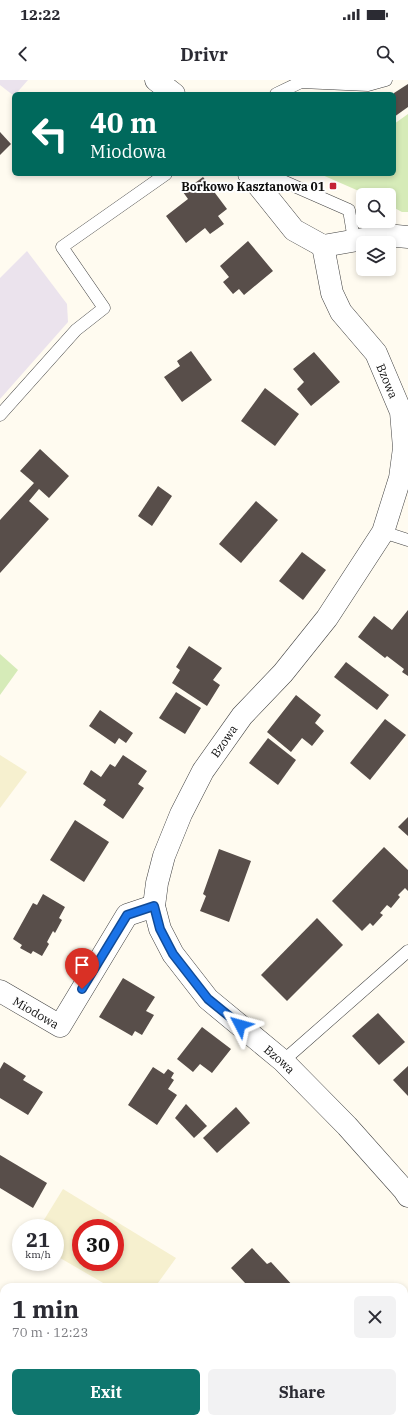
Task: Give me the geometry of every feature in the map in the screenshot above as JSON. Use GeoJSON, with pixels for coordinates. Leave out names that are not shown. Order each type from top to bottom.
{"type":"FeatureCollection","features":[{"type":"Feature","properties":{"kind":"street"},"geometry":{"type":"LineString","coordinates":[[156,80],[171,92]]}},
{"type":"Feature","properties":{"kind":"street"},"geometry":{"type":"LineString","coordinates":[[252,177],[294,230],[322,246],[386,235],[408,236]]}},
{"type":"Feature","properties":{"kind":"street","name":"Bzowa"},"geometry":{"type":"LineString","coordinates":[[322,246],[332,293],[341,312],[376,353],[401,412],[404,448],[400,478],[382,532],[327,618],[282,672],[242,716],[203,771],[181,814],[164,856],[157,883],[154,906],[160,929],[173,954],[208,999],[283,1061],[347,1126],[407,1192]]}},
{"type":"Feature","properties":{"kind":"street","name":"Miodowa"},"geometry":{"type":"LineString","coordinates":[[0,990],[60,1026],[127,915],[154,906]]}},
{"type":"Feature","properties":{"kind":"lane"},"geometry":{"type":"LineString","coordinates":[[280,92],[301,82],[368,85],[386,80]]}},
{"type":"Feature","properties":{"kind":"lane"},"geometry":{"type":"LineString","coordinates":[[0,415],[76,330],[104,308],[62,248],[163,176]]}},
{"type":"Feature","properties":{"kind":"lane"},"geometry":{"type":"LineString","coordinates":[[252,177],[276,178],[349,210],[354,240]]}},
{"type":"Feature","properties":{"kind":"lane"},"geometry":{"type":"LineString","coordinates":[[382,532],[408,540]]}},
{"type":"Feature","properties":{"kind":"lane"},"geometry":{"type":"LineString","coordinates":[[283,1061],[408,951]]}},
{"type":"Feature","properties":{"kind":"shaded area"},"geometry":{"type":"Polygon","coordinates":[[[0,80],[28,80],[18,92],[12,92],[12,94],[0,85],[0,80]]]}},
{"type":"Feature","properties":{"kind":"shaded area"},"geometry":{"type":"Polygon","coordinates":[[[27,251],[67,304],[68,322],[0,399],[0,278],[27,251]]]}},
{"type":"Feature","properties":{"kind":"shaded area"},"geometry":{"type":"Polygon","coordinates":[[[0,755],[27,772],[0,808],[0,755]]]}},
{"type":"Feature","properties":{"kind":"shaded area"},"geometry":{"type":"Polygon","coordinates":[[[63,1189],[112,1219],[72,1219],[72,1265],[64,1260],[64,1219],[45,1219],[63,1189]]]}},
{"type":"Feature","properties":{"kind":"shaded area"},"geometry":{"type":"Polygon","coordinates":[[[124,1226],[176,1258],[158,1283],[103,1283],[82,1271],[124,1271],[124,1226]]]}},
{"type":"Feature","properties":{"kind":"green space"},"geometry":{"type":"Polygon","coordinates":[[[408,114],[408,212],[402,212],[396,209],[396,188],[356,188],[356,190],[325,176],[396,176],[396,123],[408,114]]]}},
{"type":"Feature","properties":{"kind":"green space"},"geometry":{"type":"Polygon","coordinates":[[[0,654],[18,670],[0,695],[0,654]]]}},
{"type":"Feature","properties":{"kind":"building"},"geometry":{"type":"Polygon","coordinates":[[[408,84],[408,107],[396,116],[396,92],[408,84]]]}},
{"type":"Feature","properties":{"kind":"building"},"geometry":{"type":"Polygon","coordinates":[[[0,132],[11,144],[0,155],[0,132]]]}},
{"type":"Feature","properties":{"kind":"building"},"geometry":{"type":"Polygon","coordinates":[[[203,177],[227,209],[218,216],[224,224],[210,234],[205,228],[186,243],[166,216],[188,199],[183,192],[203,177]]]}},
{"type":"Feature","properties":{"kind":"building"},"geometry":{"type":"Polygon","coordinates":[[[248,241],[273,271],[244,295],[239,289],[233,294],[223,282],[229,277],[220,266],[248,241]]]}},
{"type":"Feature","properties":{"kind":"building"},"geometry":{"type":"Polygon","coordinates":[[[191,351],[212,380],[182,402],[164,377],[180,366],[177,361],[191,351]]]}},
{"type":"Feature","properties":{"kind":"building"},"geometry":{"type":"Polygon","coordinates":[[[314,352],[340,382],[311,406],[297,389],[304,382],[293,369],[314,352]]]}},
{"type":"Feature","properties":{"kind":"building"},"geometry":{"type":"Polygon","coordinates":[[[265,388],[299,414],[275,446],[241,421],[265,388]]]}},
{"type":"Feature","properties":{"kind":"building"},"geometry":{"type":"Polygon","coordinates":[[[40,449],[69,476],[49,498],[39,489],[29,501],[49,519],[0,573],[0,520],[34,483],[20,471],[40,449]]]}},
{"type":"Feature","properties":{"kind":"building"},"geometry":{"type":"Polygon","coordinates":[[[158,486],[172,496],[152,526],[138,516],[158,486]]]}},
{"type":"Feature","properties":{"kind":"building"},"geometry":{"type":"Polygon","coordinates":[[[256,501],[278,520],[241,563],[219,544],[256,501]]]}},
{"type":"Feature","properties":{"kind":"building"},"geometry":{"type":"Polygon","coordinates":[[[302,552],[326,570],[303,600],[279,581],[302,552]]]}},
{"type":"Feature","properties":{"kind":"building"},"geometry":{"type":"Polygon","coordinates":[[[408,610],[408,676],[402,672],[404,669],[387,656],[385,658],[358,637],[374,616],[392,630],[408,610]]]}},
{"type":"Feature","properties":{"kind":"building"},"geometry":{"type":"Polygon","coordinates":[[[189,646],[222,668],[213,680],[220,685],[207,706],[172,683],[180,670],[176,667],[189,646]]]}},
{"type":"Feature","properties":{"kind":"building"},"geometry":{"type":"Polygon","coordinates":[[[346,662],[389,695],[377,710],[334,677],[346,662]]]}},
{"type":"Feature","properties":{"kind":"building"},"geometry":{"type":"Polygon","coordinates":[[[176,692],[201,708],[185,734],[159,718],[176,692]]]}},
{"type":"Feature","properties":{"kind":"building"},"geometry":{"type":"Polygon","coordinates":[[[296,695],[321,715],[315,723],[324,731],[312,746],[302,738],[291,752],[267,732],[296,695]]]}},
{"type":"Feature","properties":{"kind":"building"},"geometry":{"type":"Polygon","coordinates":[[[100,710],[133,733],[126,743],[119,738],[115,744],[89,726],[100,710]]]}},
{"type":"Feature","properties":{"kind":"building"},"geometry":{"type":"Polygon","coordinates":[[[385,719],[406,735],[370,780],[350,763],[385,719]]]}},
{"type":"Feature","properties":{"kind":"building"},"geometry":{"type":"Polygon","coordinates":[[[268,738],[296,760],[278,785],[249,763],[268,738]]]}},
{"type":"Feature","properties":{"kind":"building"},"geometry":{"type":"Polygon","coordinates":[[[123,755],[147,771],[138,784],[144,788],[123,819],[103,805],[106,800],[83,784],[91,770],[101,777],[110,764],[115,767],[123,755]]]}},
{"type":"Feature","properties":{"kind":"building"},"geometry":{"type":"Polygon","coordinates":[[[408,817],[408,836],[398,827],[408,817]]]}},
{"type":"Feature","properties":{"kind":"building"},"geometry":{"type":"Polygon","coordinates":[[[75,820],[109,842],[84,882],[50,860],[75,820]]]}},
{"type":"Feature","properties":{"kind":"building"},"geometry":{"type":"Polygon","coordinates":[[[384,847],[408,870],[408,891],[405,888],[398,895],[400,897],[391,908],[387,905],[380,913],[383,915],[373,926],[370,923],[362,931],[332,901],[384,847]]]}},
{"type":"Feature","properties":{"kind":"building"},"geometry":{"type":"Polygon","coordinates":[[[219,849],[251,861],[229,922],[200,911],[206,896],[203,894],[219,849]]]}},
{"type":"Feature","properties":{"kind":"building"},"geometry":{"type":"Polygon","coordinates":[[[43,894],[65,907],[59,918],[62,920],[55,933],[53,931],[47,942],[49,944],[42,956],[33,951],[31,954],[20,948],[22,945],[13,939],[33,903],[37,905],[43,894]]]}},
{"type":"Feature","properties":{"kind":"building"},"geometry":{"type":"Polygon","coordinates":[[[317,918],[343,945],[287,1001],[261,975],[317,918]]]}},
{"type":"Feature","properties":{"kind":"building"},"geometry":{"type":"Polygon","coordinates":[[[123,978],[155,997],[146,1011],[154,1015],[142,1035],[135,1031],[132,1036],[99,1017],[123,978]]]}},
{"type":"Feature","properties":{"kind":"building"},"geometry":{"type":"Polygon","coordinates":[[[378,1013],[405,1042],[379,1065],[352,1036],[378,1013]]]}},
{"type":"Feature","properties":{"kind":"building"},"geometry":{"type":"Polygon","coordinates":[[[202,1027],[231,1049],[212,1073],[200,1064],[193,1072],[177,1059],[202,1027]]]}},
{"type":"Feature","properties":{"kind":"building"},"geometry":{"type":"Polygon","coordinates":[[[4,1062],[26,1076],[23,1080],[43,1092],[28,1115],[0,1098],[0,1069],[4,1062]]]}},
{"type":"Feature","properties":{"kind":"building"},"geometry":{"type":"Polygon","coordinates":[[[408,1066],[408,1096],[393,1080],[408,1066]]]}},
{"type":"Feature","properties":{"kind":"building"},"geometry":{"type":"Polygon","coordinates":[[[153,1067],[164,1074],[168,1069],[174,1073],[171,1078],[174,1080],[168,1089],[177,1095],[157,1125],[128,1105],[153,1067]]]}},
{"type":"Feature","properties":{"kind":"building"},"geometry":{"type":"Polygon","coordinates":[[[186,1104],[207,1126],[194,1138],[175,1118],[186,1104]]]}},
{"type":"Feature","properties":{"kind":"building"},"geometry":{"type":"Polygon","coordinates":[[[236,1107],[250,1123],[217,1153],[203,1138],[236,1107]]]}},
{"type":"Feature","properties":{"kind":"building"},"geometry":{"type":"Polygon","coordinates":[[[0,1155],[47,1183],[33,1208],[0,1188],[0,1155]]]}},
{"type":"Feature","properties":{"kind":"building"},"geometry":{"type":"Polygon","coordinates":[[[252,1248],[267,1264],[271,1262],[290,1283],[245,1283],[231,1268],[252,1248]]]}},
{"type":"Feature","properties":{"kind":"place","name":"Borkowo Kasztanowa 01"},"geometry":{"type":"Point","coordinates":[333,186]}},
{"type":"Feature","properties":{"kind":"route"},"geometry":{"type":"LineString","coordinates":[[82,989],[127,915],[154,906],[160,929],[173,954],[208,999],[240,1025]]}}]}
